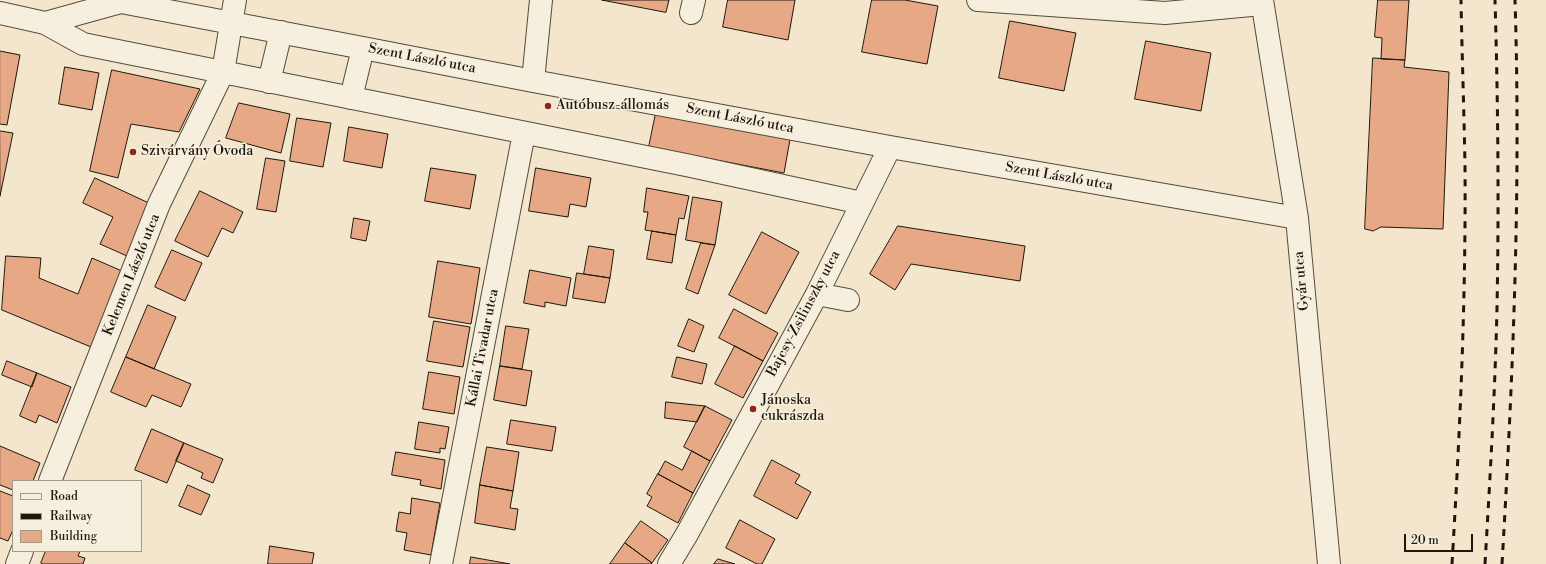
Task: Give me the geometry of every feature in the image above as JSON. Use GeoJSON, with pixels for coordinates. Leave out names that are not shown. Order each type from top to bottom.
{"type":"FeatureCollection","features":[{"type":"Feature","properties":{"kind":"street","name":"Kelemen László utca"},"geometry":{"type":"LineString","coordinates":[[50,480],[159,204],[223,72],[236,0]]}},
{"type":"Feature","properties":{"kind":"street"},"geometry":{"type":"LineString","coordinates":[[533,81],[541,0]]}},
{"type":"Feature","properties":{"kind":"street"},"geometry":{"type":"LineString","coordinates":[[978,0],[1165,13],[1262,2]]}},
{"type":"Feature","properties":{"kind":"street","name":"Szent László utca"},"geometry":{"type":"LineString","coordinates":[[45,23],[121,2],[533,81],[890,147],[1297,218]]}},
{"type":"Feature","properties":{"kind":"street","name":"Gyár utca"},"geometry":{"type":"LineString","coordinates":[[1262,2],[1297,218],[1328,564]]}},
{"type":"Feature","properties":{"kind":"street","name":"Szent László utca"},"geometry":{"type":"LineString","coordinates":[[0,13],[45,23],[83,44],[686,165],[862,202]]}},
{"type":"Feature","properties":{"kind":"street"},"geometry":{"type":"LineString","coordinates":[[269,82],[281,32]]}},
{"type":"Feature","properties":{"kind":"street"},"geometry":{"type":"LineString","coordinates":[[351,98],[363,48]]}},
{"type":"Feature","properties":{"kind":"street","name":"Kállai Tivadar utca"},"geometry":{"type":"LineString","coordinates":[[441,564],[524,133]]}},
{"type":"Feature","properties":{"kind":"street","name":"Bajcsy-Zsilinszky utca"},"geometry":{"type":"LineString","coordinates":[[669,564],[687,534],[817,294],[890,147]]}},
{"type":"Feature","properties":{"kind":"street"},"geometry":{"type":"LineString","coordinates":[[817,294],[848,300]]}},
{"type":"Feature","properties":{"kind":"street"},"geometry":{"type":"LineString","coordinates":[[17,564],[22,552]]}},
{"type":"Feature","properties":{"kind":"building"},"geometry":{"type":"Polygon","coordinates":[[[602,0],[669,0],[666,12],[602,0]]]}},
{"type":"Feature","properties":{"kind":"building"},"geometry":{"type":"Polygon","coordinates":[[[728,0],[795,0],[788,40],[723,27],[728,0]]]}},
{"type":"Feature","properties":{"kind":"building"},"geometry":{"type":"Polygon","coordinates":[[[872,0],[905,0],[938,6],[927,64],[862,52],[872,0]]]}},
{"type":"Feature","properties":{"kind":"building"},"geometry":{"type":"Polygon","coordinates":[[[1378,0],[1409,0],[1405,60],[1381,59],[1382,38],[1375,37],[1378,0]]]}},
{"type":"Feature","properties":{"kind":"building"},"geometry":{"type":"Polygon","coordinates":[[[1010,21],[1076,33],[1064,91],[999,78],[1010,21]]]}},
{"type":"Feature","properties":{"kind":"building"},"geometry":{"type":"Polygon","coordinates":[[[1146,41],[1211,53],[1201,111],[1135,99],[1146,41]]]}},
{"type":"Feature","properties":{"kind":"building"},"geometry":{"type":"Polygon","coordinates":[[[0,51],[20,55],[7,125],[0,124],[0,51]]]}},
{"type":"Feature","properties":{"kind":"building"},"geometry":{"type":"Polygon","coordinates":[[[1373,58],[1405,60],[1404,67],[1449,72],[1443,229],[1381,227],[1373,231],[1365,229],[1373,58]]]}},
{"type":"Feature","properties":{"kind":"building"},"geometry":{"type":"Polygon","coordinates":[[[65,67],[99,73],[92,110],[59,104],[65,67]]]}},
{"type":"Feature","properties":{"kind":"building"},"geometry":{"type":"Polygon","coordinates":[[[112,70],[200,89],[179,132],[131,124],[118,178],[90,171],[112,70]]]}},
{"type":"Feature","properties":{"kind":"building"},"geometry":{"type":"Polygon","coordinates":[[[239,103],[290,114],[281,153],[226,138],[239,103]]]}},
{"type":"Feature","properties":{"kind":"building"},"geometry":{"type":"Polygon","coordinates":[[[657,108],[791,134],[784,173],[649,147],[657,108]]]}},
{"type":"Feature","properties":{"kind":"building"},"geometry":{"type":"Polygon","coordinates":[[[297,118],[331,123],[323,167],[290,161],[297,118]]]}},
{"type":"Feature","properties":{"kind":"building"},"geometry":{"type":"Polygon","coordinates":[[[349,127],[388,134],[382,168],[344,161],[349,127]]]}},
{"type":"Feature","properties":{"kind":"building"},"geometry":{"type":"Polygon","coordinates":[[[0,131],[13,133],[0,196],[0,131]]]}},
{"type":"Feature","properties":{"kind":"building"},"geometry":{"type":"Polygon","coordinates":[[[266,158],[285,161],[276,212],[257,209],[266,158]]]}},
{"type":"Feature","properties":{"kind":"building"},"geometry":{"type":"Polygon","coordinates":[[[431,168],[476,175],[470,209],[425,201],[431,168]]]}},
{"type":"Feature","properties":{"kind":"building"},"geometry":{"type":"Polygon","coordinates":[[[536,168],[591,178],[586,207],[570,204],[568,217],[529,211],[536,168]]]}},
{"type":"Feature","properties":{"kind":"building"},"geometry":{"type":"Polygon","coordinates":[[[95,178],[151,204],[127,256],[100,244],[113,217],[83,203],[95,178]]]}},
{"type":"Feature","properties":{"kind":"building"},"geometry":{"type":"Polygon","coordinates":[[[647,188],[689,196],[684,219],[679,218],[676,235],[645,230],[648,212],[644,212],[647,188]]]}},
{"type":"Feature","properties":{"kind":"building"},"geometry":{"type":"Polygon","coordinates":[[[200,191],[243,212],[233,233],[222,228],[208,257],[175,241],[200,191]]]}},
{"type":"Feature","properties":{"kind":"building"},"geometry":{"type":"Polygon","coordinates":[[[693,197],[722,202],[715,245],[686,240],[693,197]]]}},
{"type":"Feature","properties":{"kind":"building"},"geometry":{"type":"Polygon","coordinates":[[[354,218],[370,221],[366,241],[351,238],[354,218]]]}},
{"type":"Feature","properties":{"kind":"building"},"geometry":{"type":"Polygon","coordinates":[[[898,226],[1025,246],[1020,281],[911,264],[895,290],[870,274],[898,226]]]}},
{"type":"Feature","properties":{"kind":"building"},"geometry":{"type":"Polygon","coordinates":[[[652,231],[676,235],[672,263],[647,259],[652,231]]]}},
{"type":"Feature","properties":{"kind":"building"},"geometry":{"type":"Polygon","coordinates":[[[762,232],[799,252],[766,314],[729,295],[762,232]]]}},
{"type":"Feature","properties":{"kind":"building"},"geometry":{"type":"Polygon","coordinates":[[[701,243],[715,245],[698,294],[686,289],[701,243]]]}},
{"type":"Feature","properties":{"kind":"building"},"geometry":{"type":"Polygon","coordinates":[[[589,246],[614,250],[610,278],[584,274],[589,246]]]}},
{"type":"Feature","properties":{"kind":"building"},"geometry":{"type":"Polygon","coordinates":[[[172,250],[202,263],[185,301],[155,287],[172,250]]]}},
{"type":"Feature","properties":{"kind":"building"},"geometry":{"type":"Polygon","coordinates":[[[6,256],[41,258],[39,278],[78,294],[92,258],[122,271],[91,347],[2,310],[6,256]]]}},
{"type":"Feature","properties":{"kind":"building"},"geometry":{"type":"Polygon","coordinates":[[[438,261],[480,268],[471,324],[429,317],[438,261]]]}},
{"type":"Feature","properties":{"kind":"building"},"geometry":{"type":"Polygon","coordinates":[[[530,270],[571,278],[566,306],[545,302],[545,307],[524,303],[530,270]]]}},
{"type":"Feature","properties":{"kind":"building"},"geometry":{"type":"Polygon","coordinates":[[[577,273],[610,278],[605,303],[573,298],[577,273]]]}},
{"type":"Feature","properties":{"kind":"building"},"geometry":{"type":"Polygon","coordinates":[[[148,305],[176,317],[154,369],[126,357],[148,305]]]}},
{"type":"Feature","properties":{"kind":"building"},"geometry":{"type":"Polygon","coordinates":[[[734,309],[778,333],[763,361],[719,338],[734,309]]]}},
{"type":"Feature","properties":{"kind":"building"},"geometry":{"type":"Polygon","coordinates":[[[689,319],[704,326],[694,352],[678,346],[689,319]]]}},
{"type":"Feature","properties":{"kind":"building"},"geometry":{"type":"Polygon","coordinates":[[[434,321],[470,327],[463,367],[427,361],[434,321]]]}},
{"type":"Feature","properties":{"kind":"building"},"geometry":{"type":"Polygon","coordinates":[[[506,326],[529,329],[522,369],[500,366],[506,326]]]}},
{"type":"Feature","properties":{"kind":"building"},"geometry":{"type":"Polygon","coordinates":[[[735,346],[763,361],[743,398],[715,384],[735,346]]]}},
{"type":"Feature","properties":{"kind":"building"},"geometry":{"type":"Polygon","coordinates":[[[126,357],[191,384],[181,407],[152,395],[146,407],[111,392],[126,357]]]}},
{"type":"Feature","properties":{"kind":"building"},"geometry":{"type":"Polygon","coordinates":[[[677,357],[707,364],[702,384],[672,377],[677,357]]]}},
{"type":"Feature","properties":{"kind":"building"},"geometry":{"type":"Polygon","coordinates":[[[7,361],[37,373],[32,387],[2,375],[7,361]]]}},
{"type":"Feature","properties":{"kind":"building"},"geometry":{"type":"Polygon","coordinates":[[[500,366],[532,371],[526,406],[494,400],[500,366]]]}},
{"type":"Feature","properties":{"kind":"building"},"geometry":{"type":"Polygon","coordinates":[[[429,372],[460,377],[454,414],[423,409],[429,372]]]}},
{"type":"Feature","properties":{"kind":"building"},"geometry":{"type":"Polygon","coordinates":[[[37,373],[71,387],[57,423],[39,415],[36,423],[20,416],[37,373]]]}},
{"type":"Feature","properties":{"kind":"building"},"geometry":{"type":"Polygon","coordinates":[[[666,402],[705,406],[697,422],[665,418],[666,402]]]}},
{"type":"Feature","properties":{"kind":"building"},"geometry":{"type":"Polygon","coordinates":[[[705,406],[732,420],[710,461],[684,447],[705,406]]]}},
{"type":"Feature","properties":{"kind":"building"},"geometry":{"type":"Polygon","coordinates":[[[511,420],[556,427],[552,451],[507,444],[511,420]]]}},
{"type":"Feature","properties":{"kind":"building"},"geometry":{"type":"Polygon","coordinates":[[[419,422],[449,427],[445,449],[440,448],[440,453],[415,449],[419,422]]]}},
{"type":"Feature","properties":{"kind":"building"},"geometry":{"type":"Polygon","coordinates":[[[152,429],[184,443],[167,483],[135,470],[152,429]]]}},
{"type":"Feature","properties":{"kind":"building"},"geometry":{"type":"Polygon","coordinates":[[[184,443],[223,459],[213,483],[201,478],[203,473],[176,461],[184,443]]]}},
{"type":"Feature","properties":{"kind":"building"},"geometry":{"type":"Polygon","coordinates":[[[0,446],[40,463],[33,480],[12,480],[12,490],[0,485],[0,446]]]}},
{"type":"Feature","properties":{"kind":"building"},"geometry":{"type":"Polygon","coordinates":[[[487,447],[519,452],[513,491],[480,485],[487,447]]]}},
{"type":"Feature","properties":{"kind":"building"},"geometry":{"type":"Polygon","coordinates":[[[692,451],[710,461],[693,493],[658,474],[665,461],[682,470],[692,451]]]}},
{"type":"Feature","properties":{"kind":"building"},"geometry":{"type":"Polygon","coordinates":[[[396,452],[445,460],[441,489],[420,485],[421,480],[392,475],[396,452]]]}},
{"type":"Feature","properties":{"kind":"building"},"geometry":{"type":"Polygon","coordinates":[[[772,460],[800,475],[795,483],[811,492],[797,519],[754,496],[772,460]]]}},
{"type":"Feature","properties":{"kind":"building"},"geometry":{"type":"Polygon","coordinates":[[[658,474],[693,493],[678,523],[647,506],[652,497],[647,494],[658,474]]]}},
{"type":"Feature","properties":{"kind":"building"},"geometry":{"type":"Polygon","coordinates":[[[188,485],[210,495],[201,515],[179,506],[188,485]]]}},
{"type":"Feature","properties":{"kind":"building"},"geometry":{"type":"Polygon","coordinates":[[[480,485],[513,491],[510,508],[518,509],[515,530],[475,523],[480,485]]]}},
{"type":"Feature","properties":{"kind":"building"},"geometry":{"type":"Polygon","coordinates":[[[0,491],[12,496],[12,532],[8,541],[0,538],[0,491]]]}},
{"type":"Feature","properties":{"kind":"building"},"geometry":{"type":"Polygon","coordinates":[[[412,498],[440,503],[431,555],[404,550],[407,533],[396,531],[399,512],[410,514],[412,498]]]}},
{"type":"Feature","properties":{"kind":"building"},"geometry":{"type":"Polygon","coordinates":[[[740,520],[775,539],[762,564],[757,564],[726,548],[740,520]]]}},
{"type":"Feature","properties":{"kind":"building"},"geometry":{"type":"Polygon","coordinates":[[[641,521],[668,540],[652,563],[625,543],[641,521]]]}},
{"type":"Feature","properties":{"kind":"building"},"geometry":{"type":"Polygon","coordinates":[[[625,543],[652,563],[610,564],[625,543]]]}},
{"type":"Feature","properties":{"kind":"building"},"geometry":{"type":"Polygon","coordinates":[[[270,546],[314,553],[312,564],[268,564],[270,546]]]}},
{"type":"Feature","properties":{"kind":"building"},"geometry":{"type":"Polygon","coordinates":[[[46,552],[80,552],[78,556],[85,558],[83,564],[41,563],[46,552]]]}},
{"type":"Feature","properties":{"kind":"building"},"geometry":{"type":"Polygon","coordinates":[[[471,557],[510,564],[470,564],[471,557]]]}},
{"type":"Feature","properties":{"kind":"building"},"geometry":{"type":"Polygon","coordinates":[[[718,559],[735,564],[714,564],[718,559]]]}},
{"type":"Feature","properties":{"kind":"railway"},"geometry":{"type":"LineString","coordinates":[[1452,564],[1460,415],[1465,266],[1465,166],[1461,0]]}},
{"type":"Feature","properties":{"kind":"railway"},"geometry":{"type":"LineString","coordinates":[[1485,564],[1494,404],[1497,308],[1498,154],[1495,0]]}},
{"type":"Feature","properties":{"kind":"railway"},"geometry":{"type":"LineString","coordinates":[[1502,564],[1510,423],[1515,282],[1517,141],[1515,0]]}},
{"type":"Feature","properties":{"kind":"place","name":"Autóbusz-állomás"},"geometry":{"type":"Point","coordinates":[548,106]}},
{"type":"Feature","properties":{"kind":"place","name":"Szivárvány Óvoda"},"geometry":{"type":"Point","coordinates":[133,152]}},
{"type":"Feature","properties":{"kind":"place","name":"Jánoska cukrászda"},"geometry":{"type":"Point","coordinates":[753,409]}}]}
